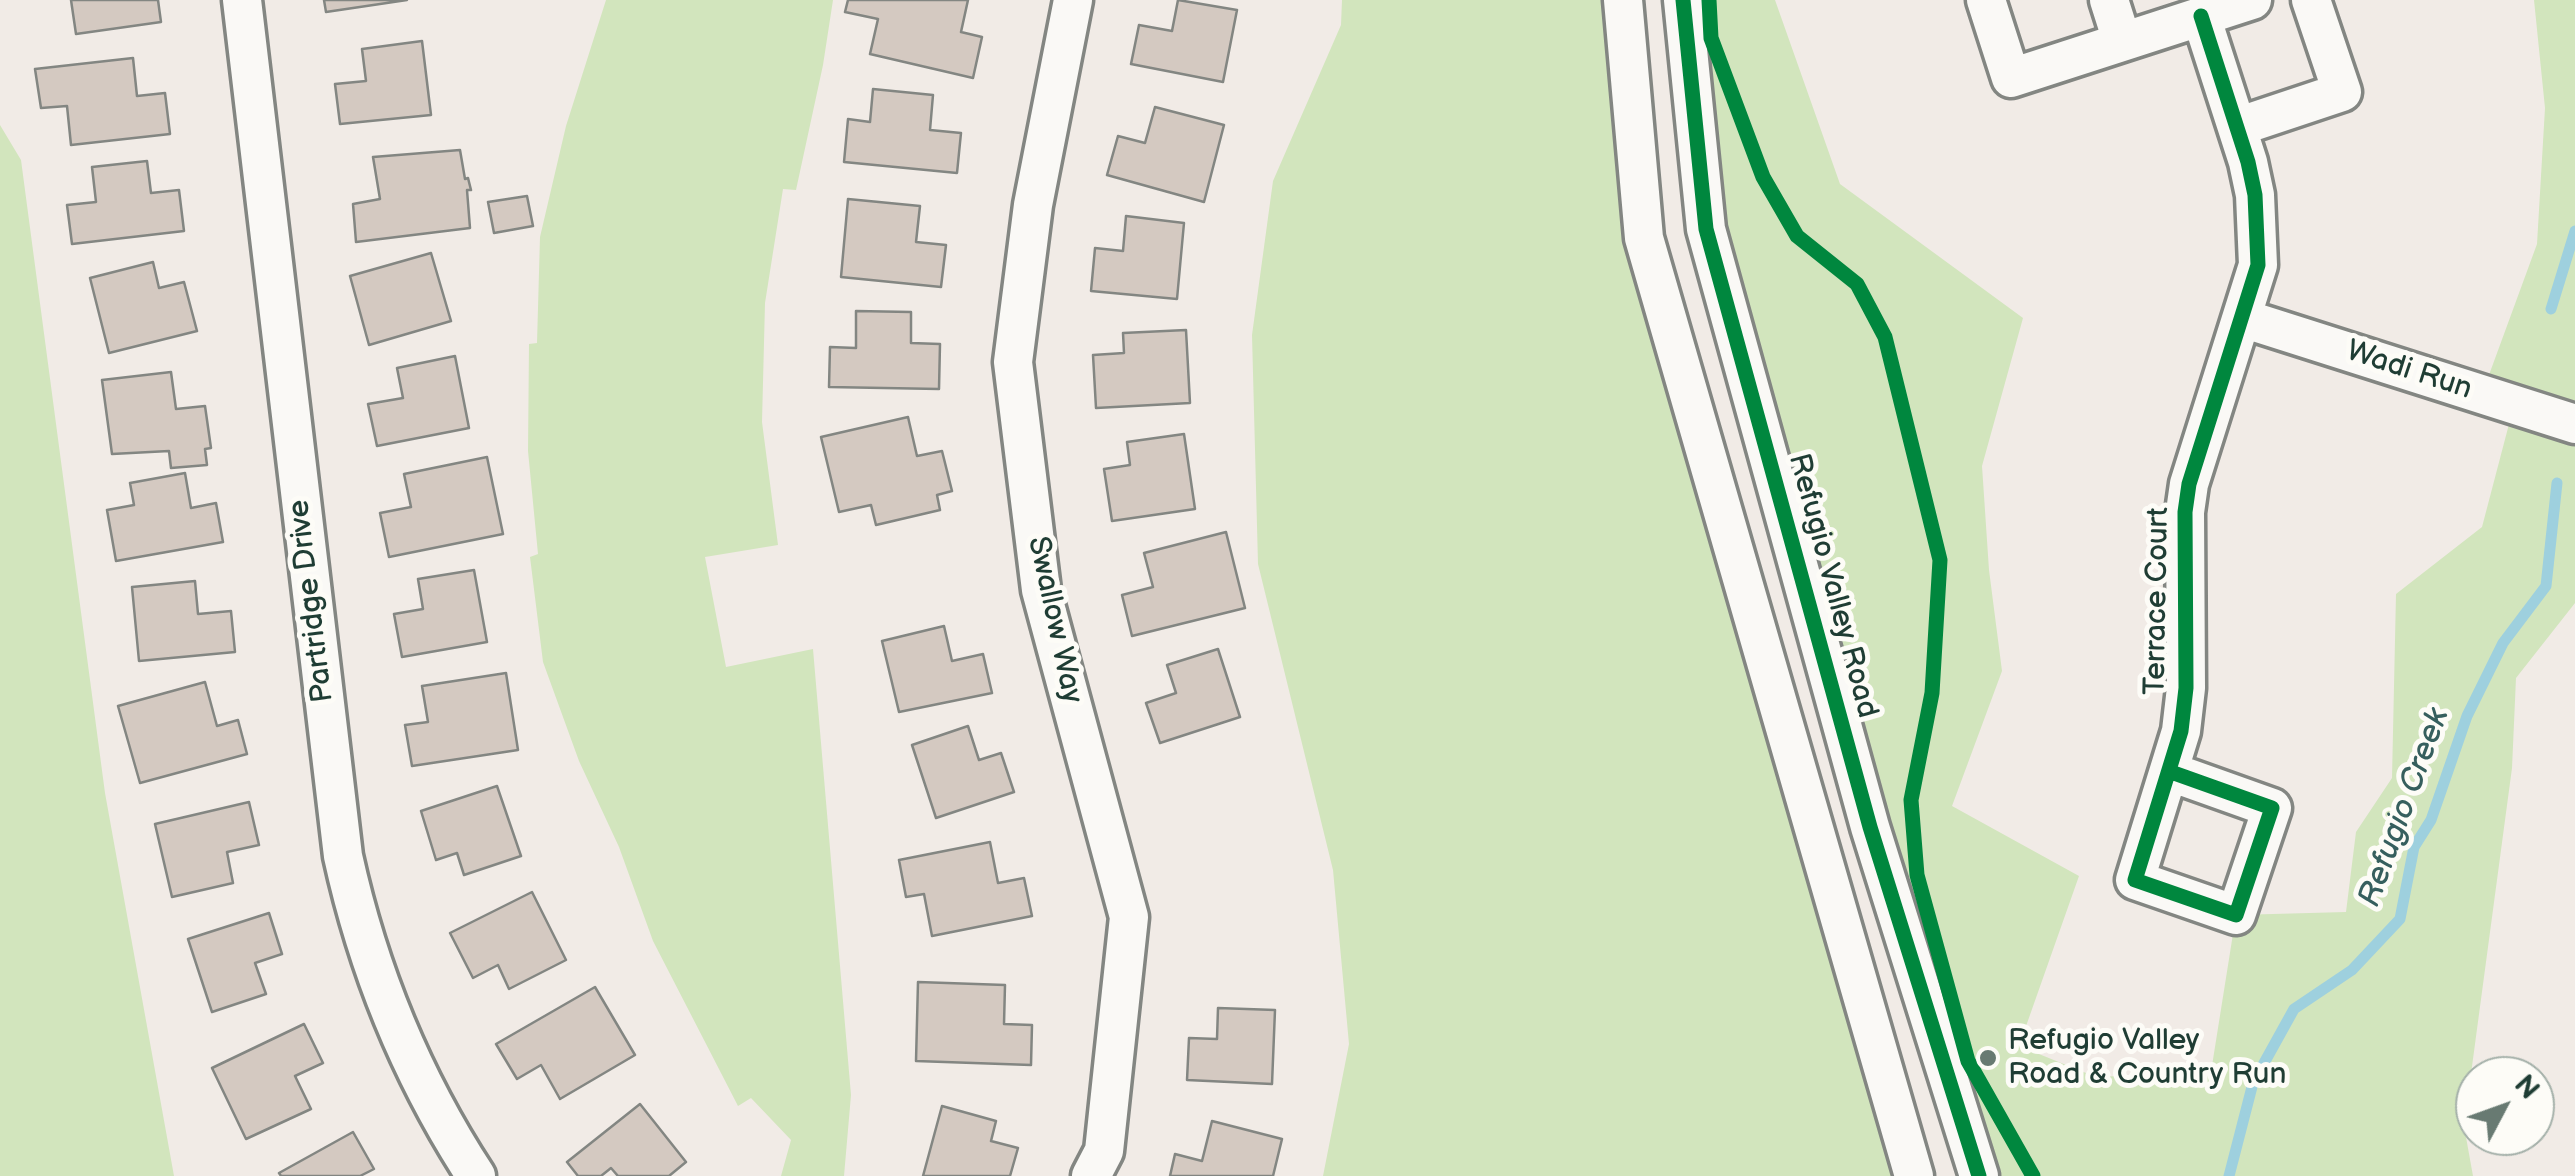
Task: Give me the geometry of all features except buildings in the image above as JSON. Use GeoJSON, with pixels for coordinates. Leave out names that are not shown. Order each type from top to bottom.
{"type":"FeatureCollection","features":[{"type":"Feature","properties":{"kind":"street","name":"Partridge Drive"},"geometry":{"type":"LineString","coordinates":[[242,0],[343,856],[354,906],[390,1012],[441,1119],[476,1176]]}},
{"type":"Feature","properties":{"kind":"street","name":"Swallow Way"},"geometry":{"type":"LineString","coordinates":[[1073,0],[1032,205],[1013,362],[1041,590],[1129,917],[1104,1151],[1092,1176]]}},
{"type":"Feature","properties":{"kind":"street"},"geometry":{"type":"LineString","coordinates":[[1624,0],[1644,238],[1914,1176]]}},
{"type":"Feature","properties":{"kind":"street","name":"Refugio Valley Road"},"geometry":{"type":"LineString","coordinates":[[1683,0],[1706,229],[1870,826],[1979,1176]]}},
{"type":"Feature","properties":{"kind":"street"},"geometry":{"type":"LineString","coordinates":[[1986,0],[2011,78],[2252,0]]}},
{"type":"Feature","properties":{"kind":"street"},"geometry":{"type":"LineString","coordinates":[[2109,0],[2122,41]]}},
{"type":"Feature","properties":{"kind":"street"},"geometry":{"type":"LineString","coordinates":[[2237,127],[2342,92],[2311,0]]}},
{"type":"Feature","properties":{"kind":"street","name":"Terrace Court"},"geometry":{"type":"LineString","coordinates":[[2171,772],[2182,731],[2186,688],[2184,512],[2188,484],[2258,265],[2255,194],[2201,16]]}},
{"type":"Feature","properties":{"kind":"street","name":"Wadi Run"},"geometry":{"type":"LineString","coordinates":[[2242,318],[2575,424]]}},
{"type":"Feature","properties":{"kind":"green space"},"geometry":{"type":"Polygon","coordinates":[[[606,0],[833,0],[796,190],[783,189],[765,303],[762,422],[778,545],[705,557],[726,667],[813,649],[851,1095],[844,1176],[781,1176],[791,1140],[751,1098],[738,1106],[653,941],[543,662],[530,557],[538,554],[528,451],[529,344],[537,343],[540,237],[566,126],[606,0]]]}},
{"type":"Feature","properties":{"kind":"green space"},"geometry":{"type":"Polygon","coordinates":[[[1342,0],[1623,0],[1644,238],[1914,1176],[1323,1176],[1349,1044],[1333,870],[1258,564],[1252,335],[1273,181],[1341,25],[1342,0]]]}},
{"type":"Feature","properties":{"kind":"green space"},"geometry":{"type":"Polygon","coordinates":[[[1683,0],[1775,0],[1840,184],[2023,318],[1982,466],[1989,570],[2002,671],[1952,806],[2079,876],[2019,1046],[2096,1077],[2211,1072],[2236,915],[2346,912],[2356,832],[2392,778],[2396,594],[2482,527],[2514,405],[2482,394],[2537,244],[2545,108],[2534,0],[2575,0],[2575,603],[2516,678],[2512,768],[2473,1056],[2455,1056],[2455,1156],[2469,1156],[2473,1176],[1979,1176],[1706,229],[1683,0]]]}},
{"type":"Feature","properties":{"kind":"green space"},"geometry":{"type":"Polygon","coordinates":[[[0,125],[21,160],[105,793],[174,1176],[0,1176],[0,125]]]}},
{"type":"Feature","properties":{"kind":"waterway","name":"Refugio Creek"},"geometry":{"type":"LineString","coordinates":[[2551,309],[2575,231]]}},
{"type":"Feature","properties":{"kind":"waterway","name":"Refugio Creek"},"geometry":{"type":"LineString","coordinates":[[2229,1176],[2253,1083],[2294,1009],[2352,970],[2400,919],[2414,847],[2431,820],[2467,716],[2503,643],[2546,586],[2557,483]]}},
{"type":"Feature","properties":{"kind":"cycle path"},"geometry":{"type":"LineString","coordinates":[[1683,0],[1706,229],[1870,827],[1979,1176]]}},
{"type":"Feature","properties":{"kind":"cycle path"},"geometry":{"type":"LineString","coordinates":[[1709,0],[1711,38],[1763,177],[1797,236],[1857,284],[1885,337],[1940,560],[1932,693],[1911,800],[1917,875],[1968,1061],[2033,1176]]}},
{"type":"Feature","properties":{"kind":"cycle path"},"geometry":{"type":"LineString","coordinates":[[2171,772],[2272,808],[2236,915],[2135,880],[2181,731],[2186,688],[2185,512],[2189,484],[2258,265],[2255,195],[2248,162],[2201,16]]}},
{"type":"Feature","properties":{"kind":"place","name":"Refugio Valley Road & Country Run"},"geometry":{"type":"Point","coordinates":[1988,1058]}}]}
